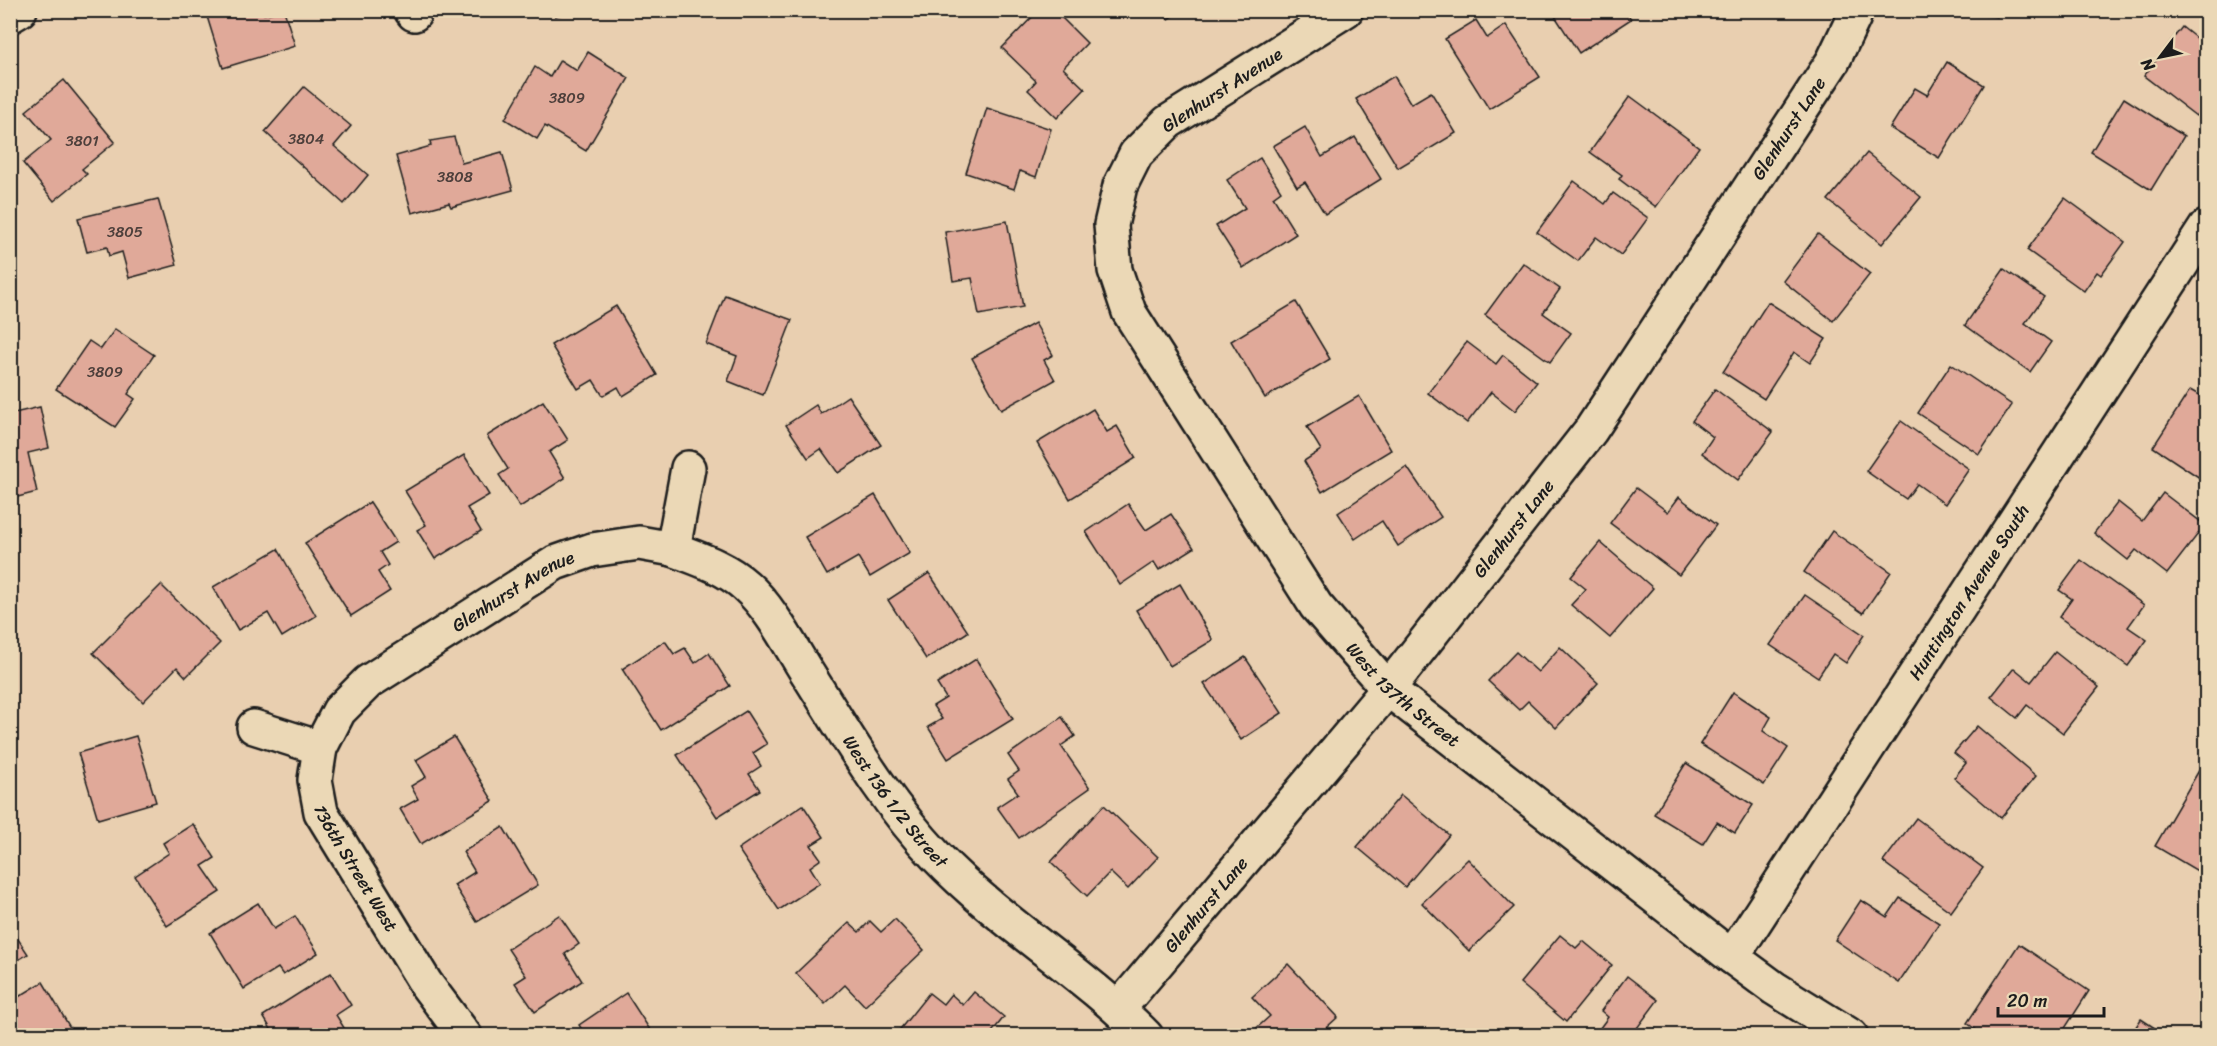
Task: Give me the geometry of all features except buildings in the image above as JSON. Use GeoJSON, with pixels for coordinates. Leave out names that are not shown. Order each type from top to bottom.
{"type":"FeatureCollection","features":[{"type":"Feature","properties":{"kind":"street"},"geometry":{"type":"LineString","coordinates":[[10,16],[20,10]]}},
{"type":"Feature","properties":{"kind":"street","name":"Glenhurst Avenue"},"geometry":{"type":"LineString","coordinates":[[1111,225],[1120,186],[1136,154],[1168,122],[1346,10]]}},
{"type":"Feature","properties":{"kind":"street","name":"Glenhurst Lane"},"geometry":{"type":"LineString","coordinates":[[1119,1008],[1388,689],[1591,430],[1833,61],[1854,17],[1854,10]]}},
{"type":"Feature","properties":{"kind":"street","name":"West 137th Street"},"geometry":{"type":"LineString","coordinates":[[1111,225],[1115,270],[1129,312],[1316,606],[1388,689],[1732,957],[1774,988],[1851,1035]]}},
{"type":"Feature","properties":{"kind":"street","name":"Huntington Avenue South"},"geometry":{"type":"LineString","coordinates":[[1732,957],[2206,227]]}},
{"type":"Feature","properties":{"kind":"street"},"geometry":{"type":"LineString","coordinates":[[674,549],[688,468]]}},
{"type":"Feature","properties":{"kind":"street","name":"Glenhurst Avenue"},"geometry":{"type":"LineString","coordinates":[[320,748],[339,711],[368,682],[555,563],[592,550],[639,543],[674,549]]}},
{"type":"Feature","properties":{"kind":"street","name":"West 136 1/2 Street"},"geometry":{"type":"LineString","coordinates":[[674,549],[719,567],[747,586],[771,615],[878,784],[936,855],[983,899],[1119,1008],[1146,1035]]}},
{"type":"Feature","properties":{"kind":"street"},"geometry":{"type":"LineString","coordinates":[[254,727],[320,748]]}},
{"type":"Feature","properties":{"kind":"street","name":"136th Street West"},"geometry":{"type":"LineString","coordinates":[[320,748],[315,780],[321,812],[426,984],[465,1035]]}}]}
